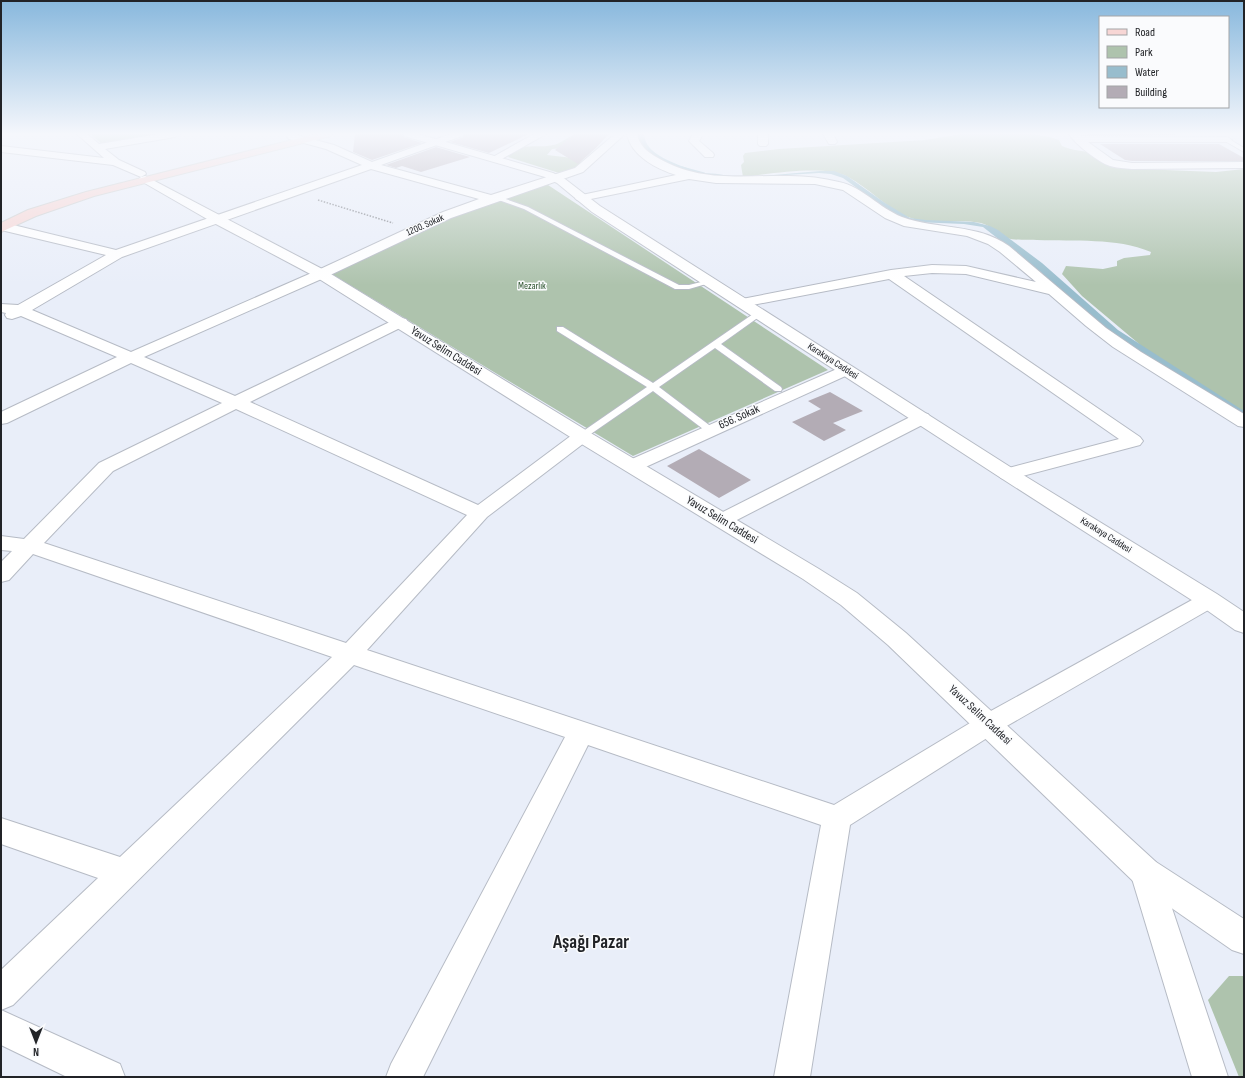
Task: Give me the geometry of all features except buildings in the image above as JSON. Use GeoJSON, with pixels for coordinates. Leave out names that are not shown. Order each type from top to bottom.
{"type":"FeatureCollection","features":[{"type":"Feature","properties":{"kind":"main road"},"geometry":{"type":"LineString","coordinates":[[2,224],[119,184]]}},
{"type":"Feature","properties":{"kind":"street","name":"Yavuz Selim Caddesi"},"geometry":{"type":"LineString","coordinates":[[157,184],[218,220],[321,274],[401,322],[582,436],[812,574],[849,599],[898,639],[1145,872],[1244,938]]}},
{"type":"Feature","properties":{"kind":"street"},"geometry":{"type":"LineString","coordinates":[[1,322],[116,254],[318,184]]}},
{"type":"Feature","properties":{"kind":"street"},"geometry":{"type":"LineString","coordinates":[[440,184],[493,198]]}},
{"type":"Feature","properties":{"kind":"street","name":"1200. Sokak"},"geometry":{"type":"LineString","coordinates":[[1,418],[129,358],[321,274],[414,230],[493,198],[536,184]]}},
{"type":"Feature","properties":{"kind":"street","name":"Karakaya Caddesi"},"geometry":{"type":"LineString","coordinates":[[564,184],[581,198],[742,304],[1209,600],[1244,624]]}},
{"type":"Feature","properties":{"kind":"street"},"geometry":{"type":"LineString","coordinates":[[581,198],[646,184]]}},
{"type":"Feature","properties":{"kind":"street"},"geometry":{"type":"LineString","coordinates":[[834,184],[845,187],[900,221],[920,226],[964,231],[987,239],[1000,246],[1089,321],[1118,343],[1244,422]]}},
{"type":"Feature","properties":{"kind":"street"},"geometry":{"type":"LineString","coordinates":[[2,224],[116,254]]}},
{"type":"Feature","properties":{"kind":"street"},"geometry":{"type":"LineString","coordinates":[[742,304],[891,274],[932,269],[953,269],[1054,291]]}},
{"type":"Feature","properties":{"kind":"street"},"geometry":{"type":"LineString","coordinates":[[891,274],[1134,441],[1008,474]]}},
{"type":"Feature","properties":{"kind":"street"},"geometry":{"type":"LineString","coordinates":[[1,308],[20,310],[129,358],[235,402],[480,513]]}},
{"type":"Feature","properties":{"kind":"street"},"geometry":{"type":"LineString","coordinates":[[1,575],[106,467],[342,349],[401,322]]}},
{"type":"Feature","properties":{"kind":"street","name":"656. Sokak"},"geometry":{"type":"LineString","coordinates":[[632,466],[846,370]]}},
{"type":"Feature","properties":{"kind":"street"},"geometry":{"type":"LineString","coordinates":[[722,520],[922,418]]}},
{"type":"Feature","properties":{"kind":"street"},"geometry":{"type":"LineString","coordinates":[[1,993],[349,655],[480,513],[582,436]]}},
{"type":"Feature","properties":{"kind":"street"},"geometry":{"type":"LineString","coordinates":[[1,544],[30,546],[349,655],[837,818]]}},
{"type":"Feature","properties":{"kind":"street"},"geometry":{"type":"LineString","coordinates":[[792,1077],[837,818],[989,724],[1209,600]]}},
{"type":"Feature","properties":{"kind":"street"},"geometry":{"type":"LineString","coordinates":[[404,1077],[580,732]]}},
{"type":"Feature","properties":{"kind":"street"},"geometry":{"type":"LineString","coordinates":[[1,831],[125,873]]}},
{"type":"Feature","properties":{"kind":"street"},"geometry":{"type":"LineString","coordinates":[[1145,872],[1210,1077]]}},
{"type":"Feature","properties":{"kind":"street"},"geometry":{"type":"LineString","coordinates":[[1,1027],[107,1077]]}},
{"type":"Feature","properties":{"kind":"lane"},"geometry":{"type":"LineString","coordinates":[[493,198],[526,208],[678,287],[689,287],[709,282]]}},
{"type":"Feature","properties":{"kind":"lane"},"geometry":{"type":"LineString","coordinates":[[582,436],[759,314]]}},
{"type":"Feature","properties":{"kind":"lane"},"geometry":{"type":"LineString","coordinates":[[560,329],[653,387],[710,430]]}},
{"type":"Feature","properties":{"kind":"lane"},"geometry":{"type":"LineString","coordinates":[[715,344],[778,389]]}},
{"type":"Feature","properties":{"kind":"path"},"geometry":{"type":"LineString","coordinates":[[294,193],[414,230]]}},
{"type":"Feature","properties":{"kind":"green space","name":"Mezarlık"},"geometry":{"type":"Polygon","coordinates":[[[541,184],[547,184],[828,370],[633,456],[330,273],[454,215],[541,184]]]}},
{"type":"Feature","properties":{"kind":"green space"},"geometry":{"type":"Polygon","coordinates":[[[859,184],[1244,184],[1244,418],[1163,364],[1082,296],[1062,274],[1066,266],[1103,269],[1117,266],[1117,261],[1124,258],[1150,255],[1151,252],[1137,247],[1109,242],[1010,239],[1000,235],[989,226],[981,223],[917,220],[900,213],[859,184]]]}},
{"type":"Feature","properties":{"kind":"green space"},"geometry":{"type":"Polygon","coordinates":[[[1229,976],[1244,976],[1244,1077],[1239,1077],[1208,1000],[1229,976]]]}},
{"type":"Feature","properties":{"kind":"water"},"geometry":{"type":"Polygon","coordinates":[[[852,184],[859,184],[910,218],[974,222],[990,226],[998,230],[1042,263],[1118,330],[1244,411],[1244,421],[1089,318],[1042,273],[983,227],[964,224],[915,222],[893,214],[852,184]]]}},
{"type":"Feature","properties":{"kind":"district","name":"Aşağı Pazar"},"geometry":{"type":"Point","coordinates":[591,942]}}]}
